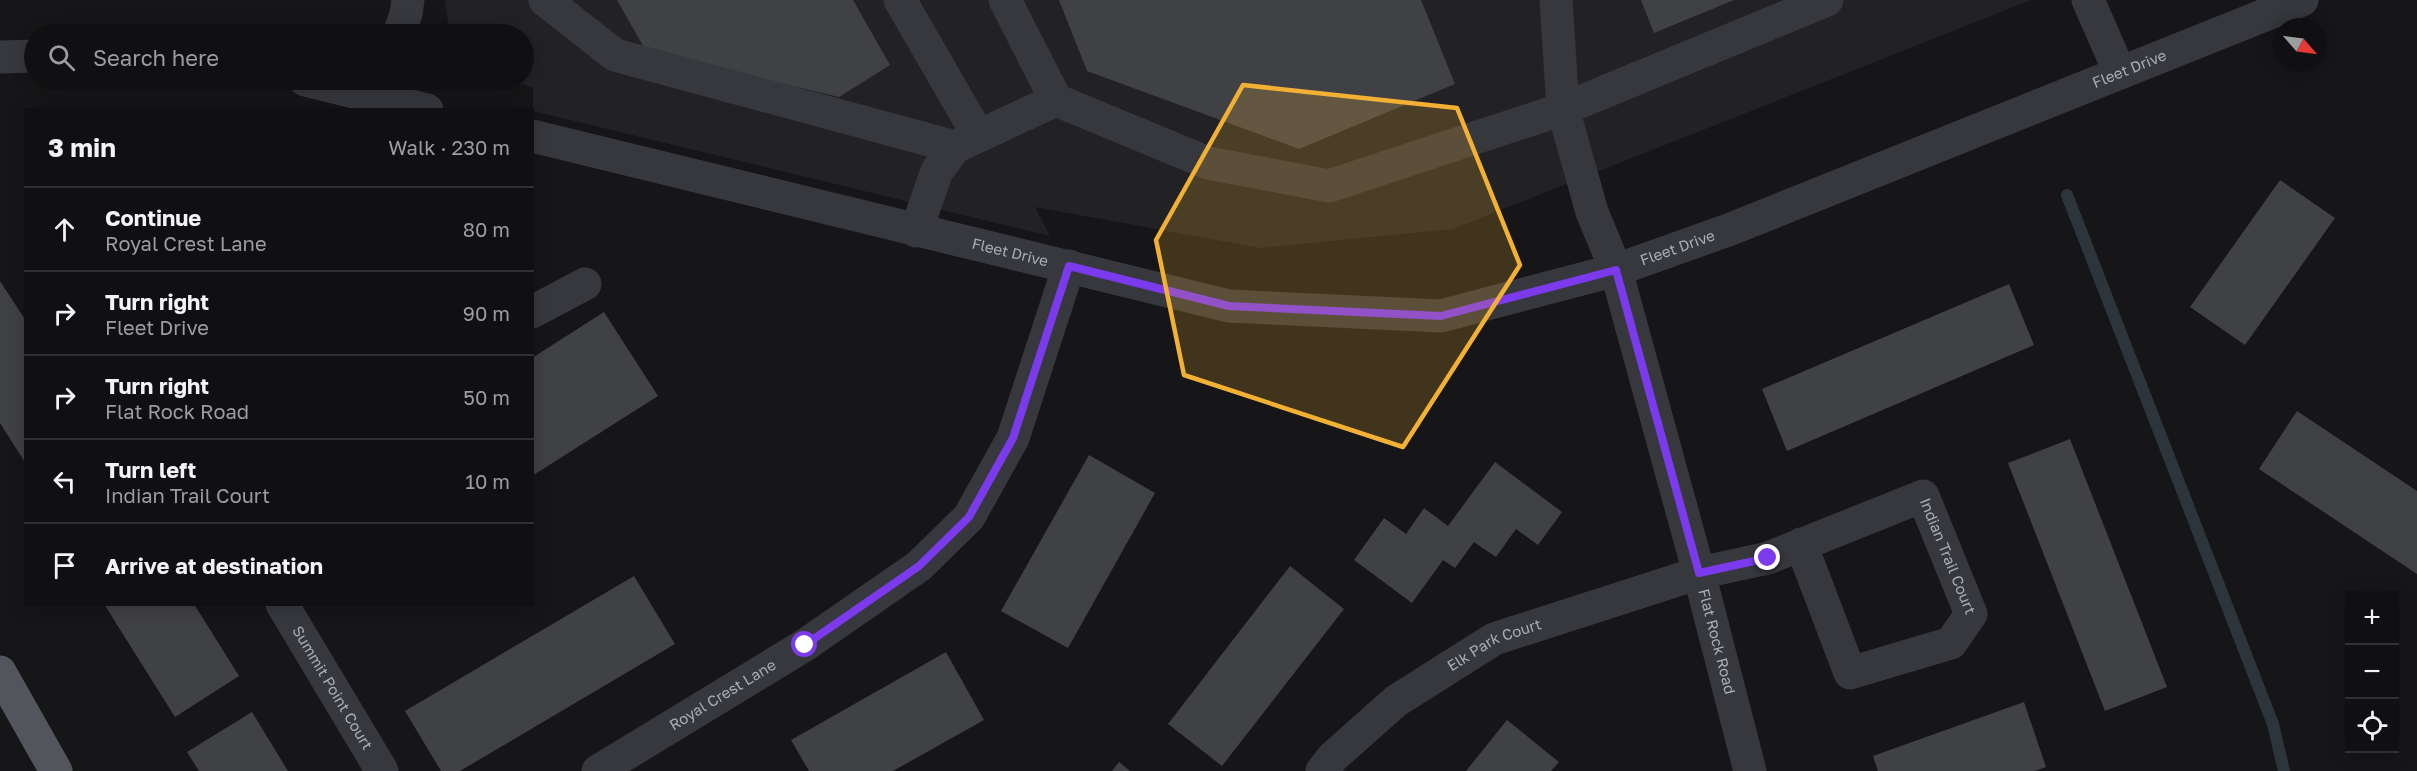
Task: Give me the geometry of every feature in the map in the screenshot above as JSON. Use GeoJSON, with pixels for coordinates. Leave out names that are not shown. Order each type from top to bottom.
{"type":"FeatureCollection","features":[{"type":"Feature","properties":{"kind":"main road"},"geometry":{"type":"LineString","coordinates":[[0,672],[56,771]]}},
{"type":"Feature","properties":{"kind":"street"},"geometry":{"type":"LineString","coordinates":[[402,24],[408,0]]}},
{"type":"Feature","properties":{"kind":"street"},"geometry":{"type":"LineString","coordinates":[[545,0],[615,56],[966,141]]}},
{"type":"Feature","properties":{"kind":"street"},"geometry":{"type":"LineString","coordinates":[[900,0],[966,141]]}},
{"type":"Feature","properties":{"kind":"street"},"geometry":{"type":"LineString","coordinates":[[1005,0],[1056,100],[1208,164],[1329,186],[1563,109],[1827,0]]}},
{"type":"Feature","properties":{"kind":"street","name":"Flat Rock Road"},"geometry":{"type":"LineString","coordinates":[[1556,0],[1563,109],[1592,212],[1616,270],[1699,573],[1750,771]]}},
{"type":"Feature","properties":{"kind":"street"},"geometry":{"type":"LineString","coordinates":[[2088,0],[2120,73]]}},
{"type":"Feature","properties":{"kind":"street","name":"Fleet Drive"},"geometry":{"type":"LineString","coordinates":[[534,136],[1229,306],[1441,316],[1616,270],[1731,229],[2302,0]]}},
{"type":"Feature","properties":{"kind":"street"},"geometry":{"type":"LineString","coordinates":[[0,57],[24,56]]}},
{"type":"Feature","properties":{"kind":"street"},"geometry":{"type":"LineString","coordinates":[[354,90],[421,108]]}},
{"type":"Feature","properties":{"kind":"street"},"geometry":{"type":"LineString","coordinates":[[916,231],[937,171],[966,141],[1056,100]]}},
{"type":"Feature","properties":{"kind":"street","name":"Royal Crest Lane"},"geometry":{"type":"LineString","coordinates":[[598,771],[805,645],[919,566],[969,517],[1013,438],[1069,266]]}},
{"type":"Feature","properties":{"kind":"street"},"geometry":{"type":"LineString","coordinates":[[534,311],[585,284]]}},
{"type":"Feature","properties":{"kind":"street","name":"Indian Trail Court"},"geometry":{"type":"LineString","coordinates":[[1699,573],[1768,558],[1801,544],[1923,496],[1971,614],[1951,643],[1850,673],[1801,544]]}},
{"type":"Feature","properties":{"kind":"street","name":"Elk Park Court"},"geometry":{"type":"LineString","coordinates":[[1322,771],[1333,757],[1396,701],[1494,639],[1699,573]]}},
{"type":"Feature","properties":{"kind":"street","name":"Summit Point Court"},"geometry":{"type":"LineString","coordinates":[[283,606],[382,771]]}},
{"type":"Feature","properties":{"kind":"highlighted area"},"geometry":{"type":"Polygon","coordinates":[[[1243,85],[1457,108],[1520,265],[1403,447],[1184,375],[1156,240],[1243,85]]]}},
{"type":"Feature","properties":{"kind":"shaded area"},"geometry":{"type":"Polygon","coordinates":[[[445,0],[2031,0],[1453,229],[1261,248],[1035,207],[1050,236],[534,111],[534,24],[448,24],[445,0]]]}},
{"type":"Feature","properties":{"kind":"building"},"geometry":{"type":"Polygon","coordinates":[[[617,0],[853,0],[890,65],[839,97],[646,51],[617,0]]]}},
{"type":"Feature","properties":{"kind":"building"},"geometry":{"type":"Polygon","coordinates":[[[1059,0],[1421,0],[1455,84],[1299,149],[1087,71],[1059,0]]]}},
{"type":"Feature","properties":{"kind":"building"},"geometry":{"type":"Polygon","coordinates":[[[1641,0],[1734,0],[1654,33],[1641,0]]]}},
{"type":"Feature","properties":{"kind":"building"},"geometry":{"type":"Polygon","coordinates":[[[2280,180],[2335,218],[2245,345],[2190,307],[2280,180]]]}},
{"type":"Feature","properties":{"kind":"building"},"geometry":{"type":"Polygon","coordinates":[[[0,281],[24,318],[24,461],[0,423],[0,281]]]}},
{"type":"Feature","properties":{"kind":"building"},"geometry":{"type":"Polygon","coordinates":[[[2009,284],[2034,345],[1787,451],[1762,389],[2009,284]]]}},
{"type":"Feature","properties":{"kind":"building"},"geometry":{"type":"Polygon","coordinates":[[[604,312],[658,396],[534,475],[534,357],[604,312]]]}},
{"type":"Feature","properties":{"kind":"building"},"geometry":{"type":"Polygon","coordinates":[[[2297,411],[2417,491],[2417,574],[2259,469],[2297,411]]]}},
{"type":"Feature","properties":{"kind":"building"},"geometry":{"type":"Polygon","coordinates":[[[2070,439],[2167,687],[2105,711],[2008,463],[2070,439]]]}},
{"type":"Feature","properties":{"kind":"building"},"geometry":{"type":"Polygon","coordinates":[[[1089,455],[1155,493],[1068,648],[1001,611],[1089,455]]]}},
{"type":"Feature","properties":{"kind":"building"},"geometry":{"type":"Polygon","coordinates":[[[1495,462],[1562,512],[1538,545],[1516,529],[1496,557],[1474,542],[1455,568],[1443,560],[1412,603],[1354,560],[1384,518],[1406,534],[1424,508],[1448,526],[1495,462]]]}},
{"type":"Feature","properties":{"kind":"building"},"geometry":{"type":"Polygon","coordinates":[[[1290,566],[1344,609],[1222,766],[1168,724],[1290,566]]]}},
{"type":"Feature","properties":{"kind":"building"},"geometry":{"type":"Polygon","coordinates":[[[634,576],[675,644],[460,771],[441,771],[405,711],[634,576]]]}},
{"type":"Feature","properties":{"kind":"building"},"geometry":{"type":"Polygon","coordinates":[[[105,606],[195,606],[239,676],[175,717],[105,606]]]}},
{"type":"Feature","properties":{"kind":"building"},"geometry":{"type":"Polygon","coordinates":[[[946,652],[984,720],[893,771],[809,771],[791,740],[946,652]]]}},
{"type":"Feature","properties":{"kind":"building"},"geometry":{"type":"Polygon","coordinates":[[[2024,702],[2046,767],[2035,771],[1878,771],[1873,756],[2024,702]]]}},
{"type":"Feature","properties":{"kind":"building"},"geometry":{"type":"Polygon","coordinates":[[[252,712],[288,771],[199,771],[187,752],[252,712]]]}},
{"type":"Feature","properties":{"kind":"building"},"geometry":{"type":"Polygon","coordinates":[[[1507,720],[1559,762],[1551,771],[1466,771],[1507,720]]]}},
{"type":"Feature","properties":{"kind":"building"},"geometry":{"type":"Polygon","coordinates":[[[1119,762],[1130,771],[1112,771],[1119,762]]]}},
{"type":"Feature","properties":{"kind":"waterway"},"geometry":{"type":"LineString","coordinates":[[2067,195],[2273,724],[2284,771]]}},
{"type":"Feature","properties":{"kind":"route"},"geometry":{"type":"LineString","coordinates":[[805,645],[919,566],[969,517],[1013,438],[1069,266],[1229,306],[1441,316],[1616,270],[1699,573],[1768,558]]}}]}
